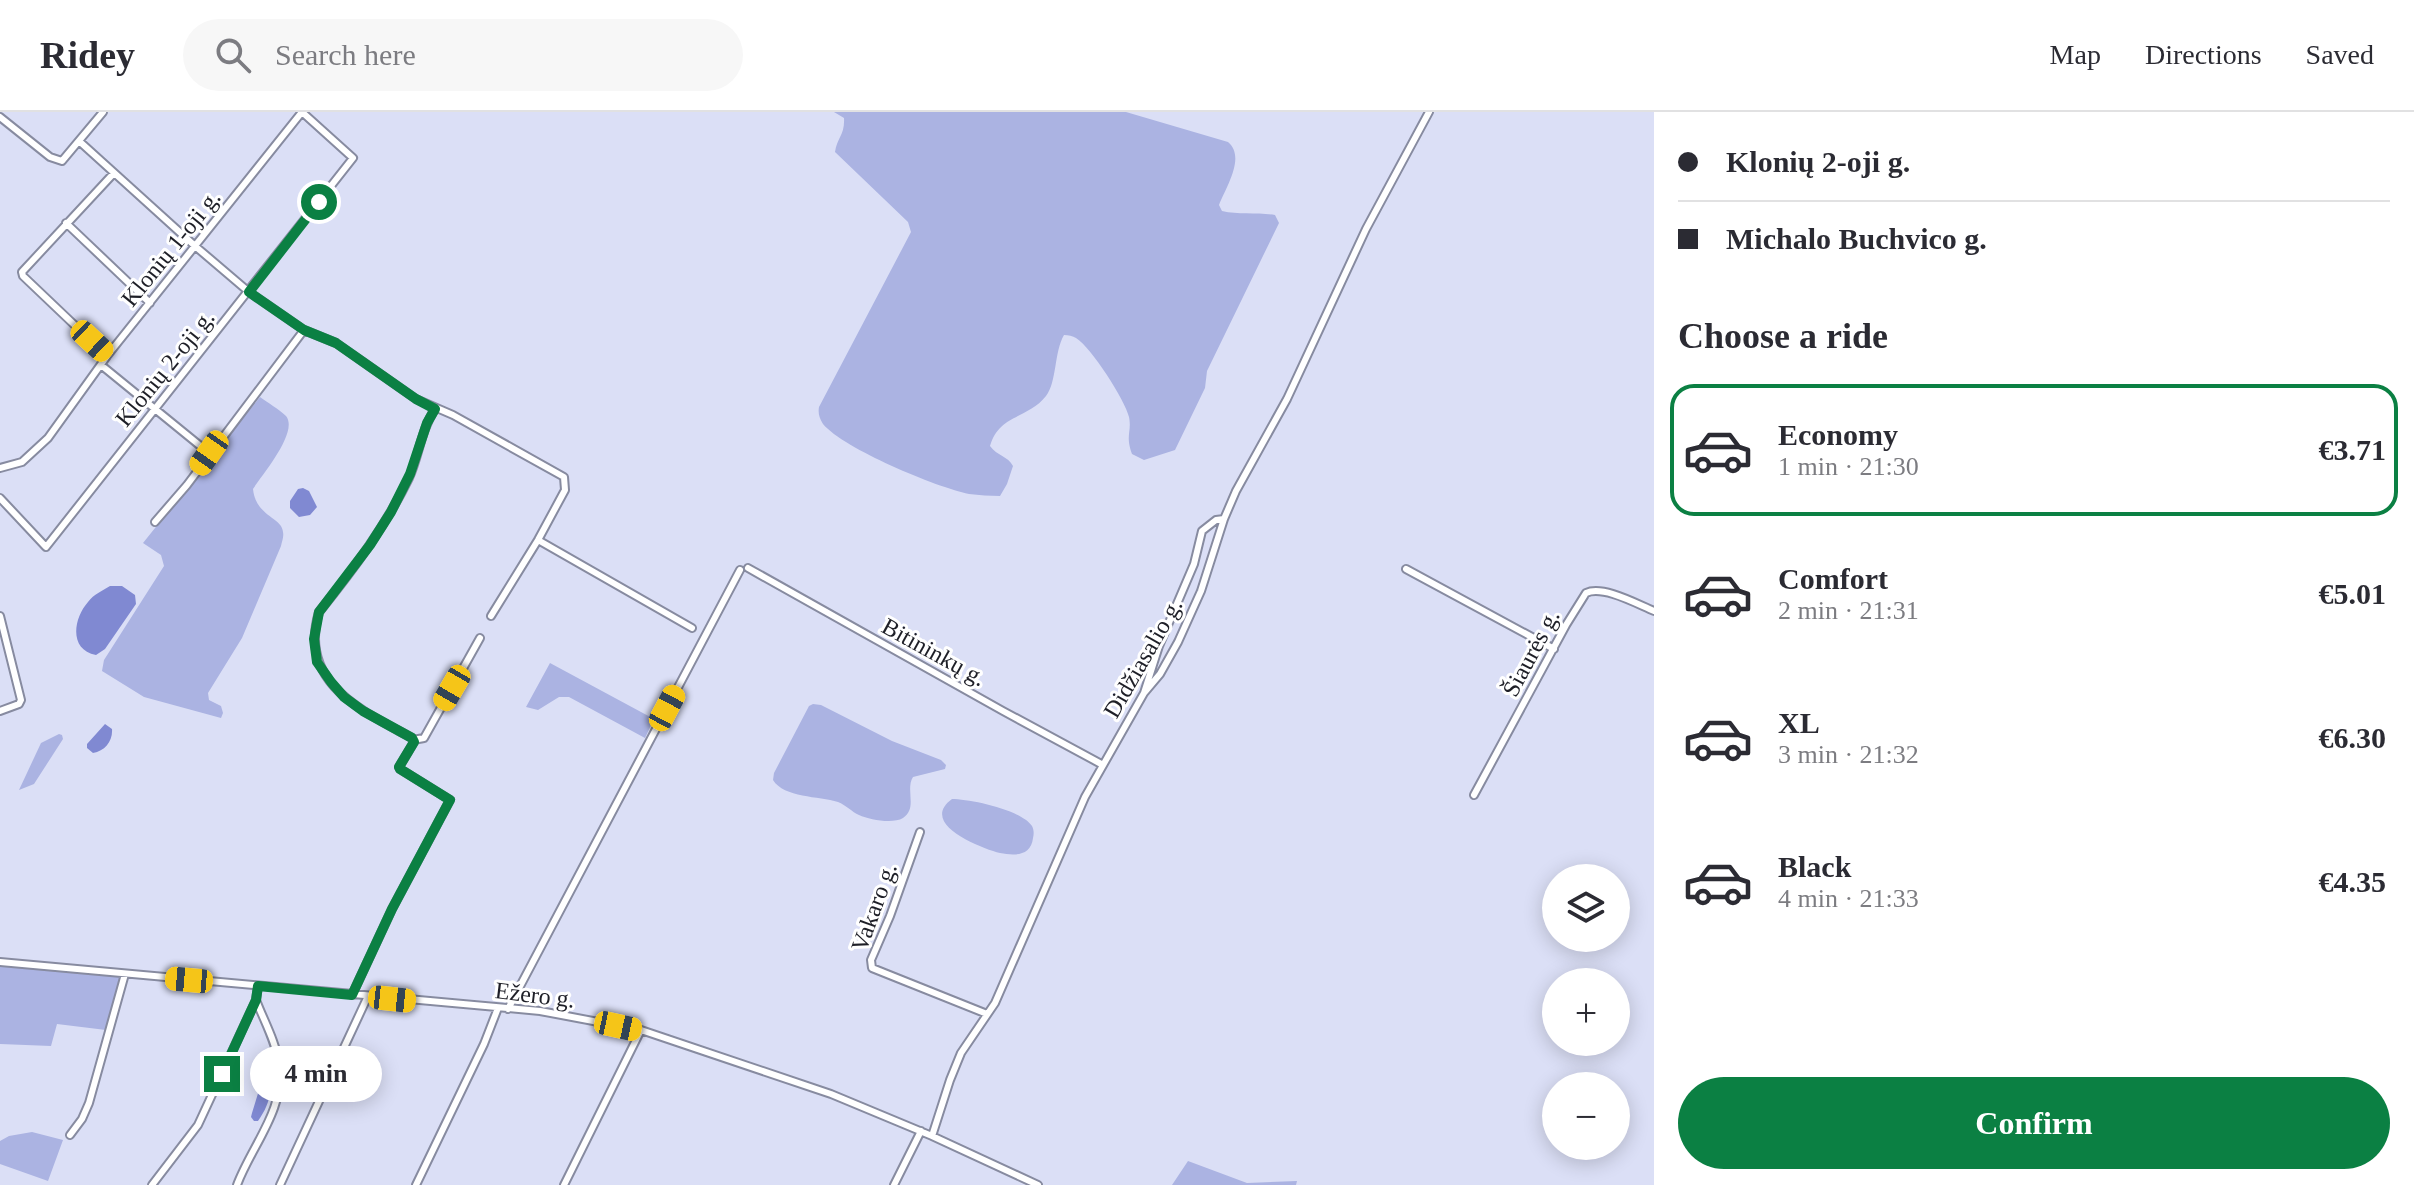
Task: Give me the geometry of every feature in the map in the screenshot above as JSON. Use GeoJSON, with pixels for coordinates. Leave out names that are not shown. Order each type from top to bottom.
{"type":"FeatureCollection","features":[{"type":"Feature","properties":{"kind":"street","name":"Klonių 2-oji g."},"geometry":{"type":"LineString","coordinates":[[0,498],[46,547],[249,292],[353,158],[302,112]]}},
{"type":"Feature","properties":{"kind":"street","name":"Klonių 1-oji g."},"geometry":{"type":"LineString","coordinates":[[0,468],[22,462],[48,438],[107,356],[302,112]]}},
{"type":"Feature","properties":{"kind":"street","name":"Didžiasalio g."},"geometry":{"type":"LineString","coordinates":[[932,1136],[961,1053],[995,1003],[1085,797],[1144,693],[1160,674],[1178,642],[1208,573],[1236,491],[1287,399],[1366,229],[1429,112]]}},
{"type":"Feature","properties":{"kind":"street"},"geometry":{"type":"LineString","coordinates":[[0,117],[56,161],[62,161],[101,113]]}},
{"type":"Feature","properties":{"kind":"street"},"geometry":{"type":"LineString","coordinates":[[79,141],[249,292],[304,330],[336,343],[416,399],[453,415],[564,477],[565,490],[491,616]]}},
{"type":"Feature","properties":{"kind":"street"},"geometry":{"type":"LineString","coordinates":[[107,356],[23,276],[24,268],[114,173]]}},
{"type":"Feature","properties":{"kind":"street"},"geometry":{"type":"LineString","coordinates":[[66,223],[150,303]]}},
{"type":"Feature","properties":{"kind":"street"},"geometry":{"type":"LineString","coordinates":[[155,522],[187,485],[304,330]]}},
{"type":"Feature","properties":{"kind":"street"},"geometry":{"type":"LineString","coordinates":[[101,365],[209,453]]}},
{"type":"Feature","properties":{"kind":"street"},"geometry":{"type":"LineString","coordinates":[[435,409],[427,423],[410,474],[391,512],[319,612],[314,639],[317,662],[344,697],[413,740],[424,738],[480,638]]}},
{"type":"Feature","properties":{"kind":"street"},"geometry":{"type":"LineString","coordinates":[[1144,693],[1163,635],[1194,564],[1202,531],[1216,520],[1224,519]]}},
{"type":"Feature","properties":{"kind":"street"},"geometry":{"type":"LineString","coordinates":[[538,540],[692,628]]}},
{"type":"Feature","properties":{"kind":"street","name":"Bitininkų g."},"geometry":{"type":"LineString","coordinates":[[748,568],[1103,765]]}},
{"type":"Feature","properties":{"kind":"street"},"geometry":{"type":"LineString","coordinates":[[1406,569],[1554,649]]}},
{"type":"Feature","properties":{"kind":"street"},"geometry":{"type":"LineString","coordinates":[[508,1009],[740,570]]}},
{"type":"Feature","properties":{"kind":"street","name":"Šiaurės g."},"geometry":{"type":"LineString","coordinates":[[1474,795],[1580,601],[1591,591],[1604,592],[1654,611]]}},
{"type":"Feature","properties":{"kind":"street"},"geometry":{"type":"LineString","coordinates":[[0,616],[21,700],[19,704],[0,711]]}},
{"type":"Feature","properties":{"kind":"street"},"geometry":{"type":"LineString","coordinates":[[352,995],[392,909],[450,800],[400,769],[413,740]]}},
{"type":"Feature","properties":{"kind":"street","name":"Vakaro g."},"geometry":{"type":"LineString","coordinates":[[920,832],[871,960],[872,968],[987,1014]]}},
{"type":"Feature","properties":{"kind":"street","name":"Ežero g."},"geometry":{"type":"LineString","coordinates":[[0,962],[553,1013],[641,1030],[831,1094],[1038,1185]]}},
{"type":"Feature","properties":{"kind":"street"},"geometry":{"type":"LineString","coordinates":[[70,1135],[89,1103],[125,974]]}},
{"type":"Feature","properties":{"kind":"street"},"geometry":{"type":"LineString","coordinates":[[152,1185],[198,1125],[256,1000],[258,986]]}},
{"type":"Feature","properties":{"kind":"street"},"geometry":{"type":"LineString","coordinates":[[280,1185],[368,996]]}},
{"type":"Feature","properties":{"kind":"street"},"geometry":{"type":"LineString","coordinates":[[237,1185],[273,1112],[280,1077],[277,1055],[256,1000]]}},
{"type":"Feature","properties":{"kind":"street"},"geometry":{"type":"LineString","coordinates":[[416,1185],[484,1044],[498,1008]]}},
{"type":"Feature","properties":{"kind":"street"},"geometry":{"type":"LineString","coordinates":[[564,1185],[641,1030]]}},
{"type":"Feature","properties":{"kind":"street"},"geometry":{"type":"LineString","coordinates":[[894,1185],[921,1131]]}},
{"type":"Feature","properties":{"kind":"shaded area"},"geometry":{"type":"Polygon","coordinates":[[[834,112],[1126,112],[1228,142],[1233,148],[1235,164],[1219,205],[1222,211],[1275,215],[1279,223],[1207,371],[1205,388],[1175,450],[1144,460],[1132,454],[1129,417],[1121,399],[1090,352],[1076,338],[1066,335],[1061,342],[1046,396],[1031,409],[1007,422],[994,436],[990,446],[1013,466],[1000,496],[969,494],[914,475],[850,444],[823,424],[819,407],[911,232],[908,222],[835,152],[844,118],[834,112]]]}},
{"type":"Feature","properties":{"kind":"shaded area"},"geometry":{"type":"Polygon","coordinates":[[[260,397],[283,413],[289,423],[284,442],[253,489],[259,505],[282,527],[283,537],[242,638],[208,693],[209,700],[221,706],[221,718],[144,697],[102,671],[104,660],[164,566],[161,555],[143,543],[260,397]]]}},
{"type":"Feature","properties":{"kind":"shaded area"},"geometry":{"type":"Polygon","coordinates":[[[298,489],[309,491],[317,507],[310,515],[299,517],[290,508],[290,501],[298,489]]]}},
{"type":"Feature","properties":{"kind":"shaded area"},"geometry":{"type":"Polygon","coordinates":[[[110,586],[122,586],[135,595],[136,604],[105,649],[96,655],[81,647],[76,633],[77,625],[90,599],[110,586]]]}},
{"type":"Feature","properties":{"kind":"shaded area"},"geometry":{"type":"Polygon","coordinates":[[[550,663],[654,719],[645,738],[569,697],[559,697],[538,710],[526,707],[550,663]]]}},
{"type":"Feature","properties":{"kind":"shaded area"},"geometry":{"type":"Polygon","coordinates":[[[813,704],[941,760],[946,765],[945,769],[913,777],[910,809],[903,818],[893,821],[869,818],[856,814],[838,802],[785,790],[773,780],[774,773],[809,706],[813,704]]]}},
{"type":"Feature","properties":{"kind":"shaded area"},"geometry":{"type":"Polygon","coordinates":[[[105,724],[112,729],[110,741],[105,748],[93,753],[87,744],[105,724]]]}},
{"type":"Feature","properties":{"kind":"shaded area"},"geometry":{"type":"Polygon","coordinates":[[[59,734],[63,739],[34,784],[19,790],[41,743],[59,734]]]}},
{"type":"Feature","properties":{"kind":"shaded area"},"geometry":{"type":"Polygon","coordinates":[[[952,799],[995,806],[1018,815],[1032,826],[1032,844],[1026,851],[1017,854],[1000,853],[956,834],[942,817],[944,808],[952,799]]]}},
{"type":"Feature","properties":{"kind":"shaded area"},"geometry":{"type":"Polygon","coordinates":[[[0,966],[120,976],[106,1030],[57,1024],[51,1046],[0,1044],[0,966]]]}},
{"type":"Feature","properties":{"kind":"shaded area"},"geometry":{"type":"Polygon","coordinates":[[[263,1077],[269,1084],[268,1100],[258,1121],[254,1121],[251,1117],[263,1077]]]}},
{"type":"Feature","properties":{"kind":"shaded area"},"geometry":{"type":"Polygon","coordinates":[[[32,1132],[63,1140],[48,1181],[0,1164],[0,1141],[32,1132]]]}},
{"type":"Feature","properties":{"kind":"shaded area"},"geometry":{"type":"Polygon","coordinates":[[[1188,1161],[1247,1183],[1297,1181],[1296,1185],[1172,1185],[1188,1161]]]}},
{"type":"Feature","properties":{"kind":"route"},"geometry":{"type":"LineString","coordinates":[[222,1074],[256,1000],[258,986],[352,995],[392,909],[450,800],[400,769],[414,742],[412,738],[344,697],[317,662],[314,639],[319,612],[391,512],[410,474],[427,423],[435,409],[336,343],[304,330],[249,292],[319,202]]}}]}
